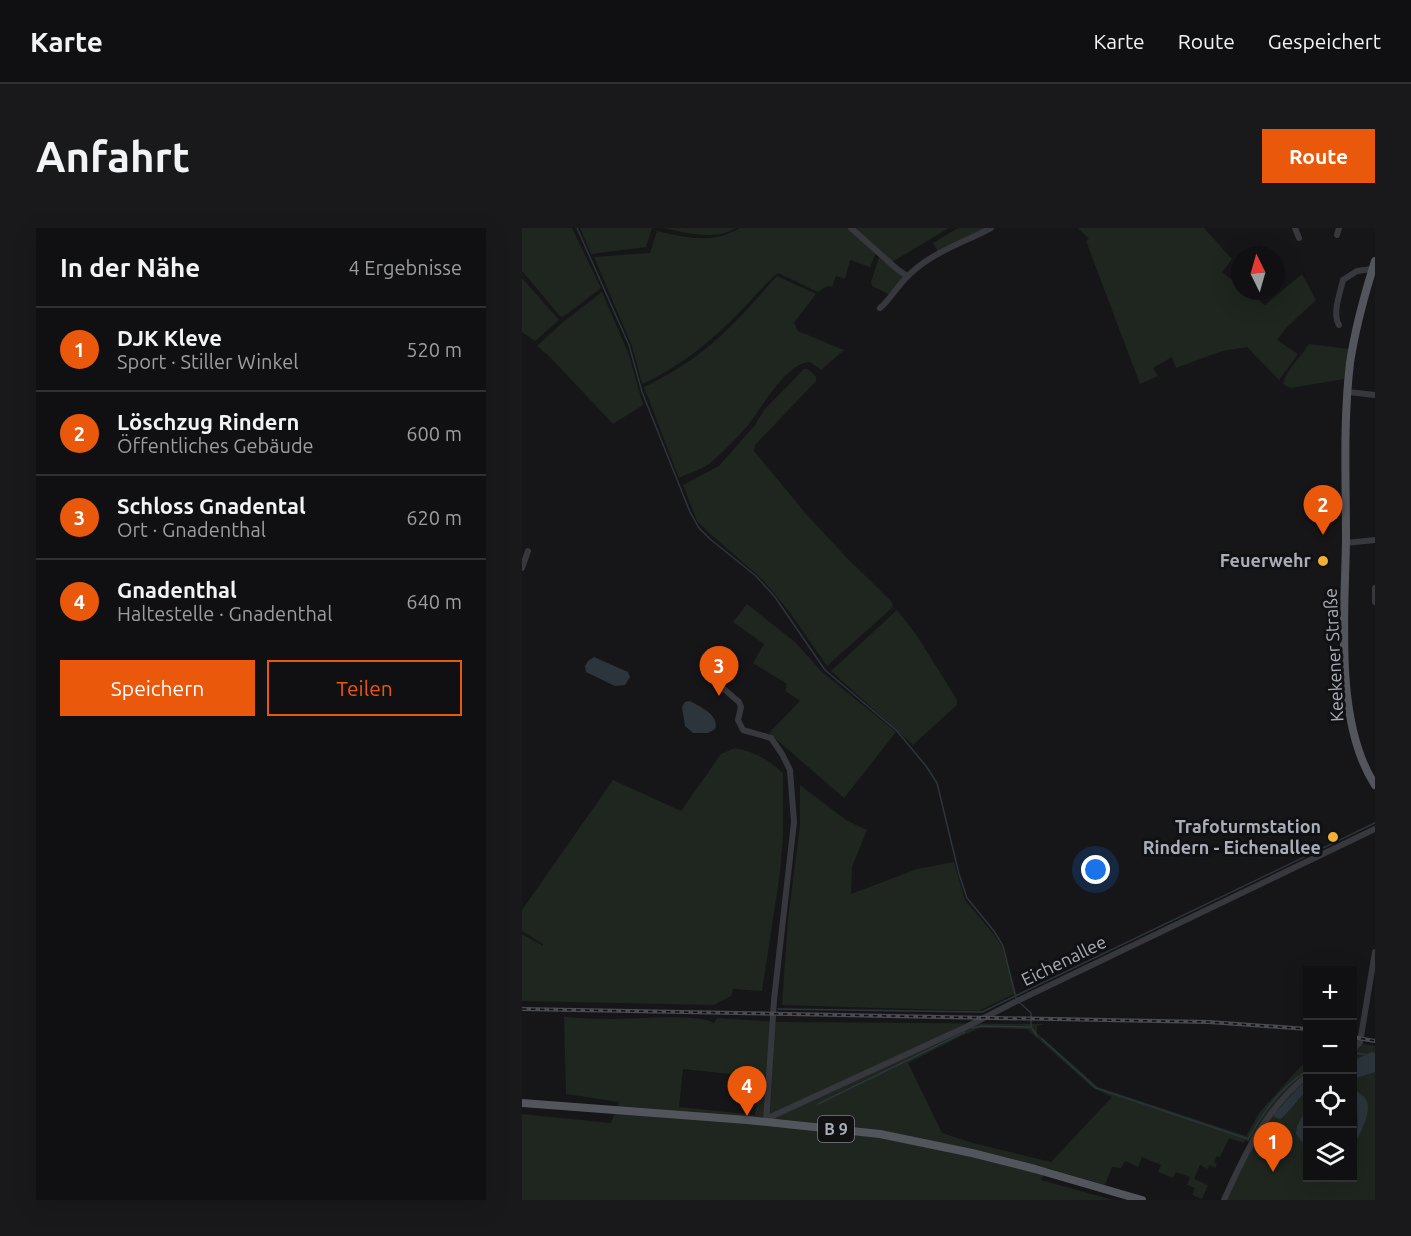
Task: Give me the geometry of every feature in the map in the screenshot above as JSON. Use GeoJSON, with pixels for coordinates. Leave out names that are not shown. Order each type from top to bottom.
{"type":"FeatureCollection","features":[{"type":"Feature","properties":{"kind":"main road","name":"Keekener Straße"},"geometry":{"type":"LineString","coordinates":[[1373,270],[1352,354],[1347,392],[1346,543],[1347,690],[1352,732],[1365,770],[1375,785]]}},
{"type":"Feature","properties":{"kind":"main road","name":"B 9"},"geometry":{"type":"LineString","coordinates":[[522,1103],[766,1121],[920,1141],[1035,1169],[1142,1200]]}},
{"type":"Feature","properties":{"kind":"street"},"geometry":{"type":"LineString","coordinates":[[850,228],[907,276]]}},
{"type":"Feature","properties":{"kind":"street"},"geometry":{"type":"LineString","coordinates":[[880,308],[907,276],[945,250],[991,228]]}},
{"type":"Feature","properties":{"kind":"street"},"geometry":{"type":"LineString","coordinates":[[1295,228],[1299,238]]}},
{"type":"Feature","properties":{"kind":"street","name":"Keekener Straße"},"geometry":{"type":"LineString","coordinates":[[1339,325],[1336,321],[1343,280],[1357,271],[1373,270]]}},
{"type":"Feature","properties":{"kind":"street"},"geometry":{"type":"LineString","coordinates":[[1347,392],[1375,395]]}},
{"type":"Feature","properties":{"kind":"street"},"geometry":{"type":"LineString","coordinates":[[1346,543],[1375,540]]}},
{"type":"Feature","properties":{"kind":"street"},"geometry":{"type":"LineString","coordinates":[[522,568],[528,551]]}},
{"type":"Feature","properties":{"kind":"street"},"geometry":{"type":"LineString","coordinates":[[1375,588],[1375,602]]}},
{"type":"Feature","properties":{"kind":"street"},"geometry":{"type":"LineString","coordinates":[[710,677],[739,702],[741,706],[738,720],[743,730],[768,737],[790,770],[794,822],[774,1000],[766,1121]]}},
{"type":"Feature","properties":{"kind":"street"},"geometry":{"type":"LineString","coordinates":[[1365,770],[1375,766]]}},
{"type":"Feature","properties":{"kind":"street","name":"Eichenallee"},"geometry":{"type":"LineString","coordinates":[[766,1121],[1375,829]]}},
{"type":"Feature","properties":{"kind":"street"},"geometry":{"type":"LineString","coordinates":[[1357,1046],[1375,952]]}},
{"type":"Feature","properties":{"kind":"street"},"geometry":{"type":"LineString","coordinates":[[1224,1200],[1239,1167],[1270,1112],[1288,1091],[1303,1079]]}},
{"type":"Feature","properties":{"kind":"shaded area"},"geometry":{"type":"Polygon","coordinates":[[[522,228],[572,228],[601,288],[567,314],[562,317],[559,315],[522,271],[522,228]]]}},
{"type":"Feature","properties":{"kind":"shaded area"},"geometry":{"type":"Polygon","coordinates":[[[580,228],[652,228],[646,247],[591,254],[580,228]]]}},
{"type":"Feature","properties":{"kind":"shaded area"},"geometry":{"type":"Polygon","coordinates":[[[664,228],[736,228],[710,235],[691,234],[664,228]]]}},
{"type":"Feature","properties":{"kind":"shaded area"},"geometry":{"type":"Polygon","coordinates":[[[740,228],[848,228],[876,253],[870,267],[850,260],[845,279],[836,276],[832,287],[827,286],[818,292],[778,273],[703,346],[668,371],[642,384],[632,346],[594,257],[650,253],[657,231],[710,238],[740,228]]]}},
{"type":"Feature","properties":{"kind":"shaded area"},"geometry":{"type":"Polygon","coordinates":[[[852,228],[949,228],[892,262],[852,228]]]}},
{"type":"Feature","properties":{"kind":"shaded area"},"geometry":{"type":"Polygon","coordinates":[[[958,228],[986,228],[938,252],[933,243],[958,228]]]}},
{"type":"Feature","properties":{"kind":"shaded area"},"geometry":{"type":"Polygon","coordinates":[[[1078,228],[1204,228],[1231,258],[1222,272],[1231,279],[1231,300],[1259,300],[1265,305],[1271,300],[1285,300],[1285,288],[1302,274],[1316,300],[1287,327],[1277,340],[1298,354],[1279,380],[1247,347],[1222,351],[1176,368],[1172,357],[1153,368],[1158,376],[1140,384],[1086,241],[1089,239],[1078,228]]]}},
{"type":"Feature","properties":{"kind":"shaded area"},"geometry":{"type":"Polygon","coordinates":[[[879,257],[904,276],[890,295],[872,286],[871,282],[879,257]]]}},
{"type":"Feature","properties":{"kind":"shaded area"},"geometry":{"type":"Polygon","coordinates":[[[777,276],[816,294],[794,323],[798,331],[844,350],[821,370],[810,362],[801,364],[792,370],[776,387],[749,424],[714,460],[679,478],[644,387],[667,375],[710,346],[777,276]]]}},
{"type":"Feature","properties":{"kind":"shaded area"},"geometry":{"type":"Polygon","coordinates":[[[522,278],[559,320],[535,341],[522,332],[522,278]]]}},
{"type":"Feature","properties":{"kind":"shaded area"},"geometry":{"type":"Polygon","coordinates":[[[602,292],[629,355],[643,405],[613,424],[537,346],[563,322],[602,292]]]}},
{"type":"Feature","properties":{"kind":"shaded area"},"geometry":{"type":"Polygon","coordinates":[[[1309,344],[1349,349],[1344,379],[1290,388],[1283,384],[1291,368],[1309,344]]]}},
{"type":"Feature","properties":{"kind":"shaded area"},"geometry":{"type":"Polygon","coordinates":[[[804,369],[808,369],[816,377],[816,381],[755,445],[754,451],[807,515],[892,602],[893,607],[827,666],[788,610],[762,579],[697,521],[683,485],[719,466],[755,425],[764,410],[804,369]]]}},
{"type":"Feature","properties":{"kind":"shaded area"},"geometry":{"type":"Polygon","coordinates":[[[747,604],[795,642],[821,671],[896,732],[844,798],[769,733],[800,701],[785,691],[787,684],[753,663],[764,644],[733,622],[747,604]]]}},
{"type":"Feature","properties":{"kind":"shaded area"},"geometry":{"type":"Polygon","coordinates":[[[897,610],[918,637],[957,700],[957,705],[913,745],[831,671],[897,610]]]}},
{"type":"Feature","properties":{"kind":"shaded area"},"geometry":{"type":"Polygon","coordinates":[[[594,657],[628,672],[630,677],[625,685],[615,686],[586,672],[585,666],[594,657]]]}},
{"type":"Feature","properties":{"kind":"shaded area"},"geometry":{"type":"Polygon","coordinates":[[[690,701],[712,716],[716,724],[715,729],[708,733],[693,733],[685,726],[682,707],[685,702],[690,701]]]}},
{"type":"Feature","properties":{"kind":"shaded area"},"geometry":{"type":"Polygon","coordinates":[[[735,748],[760,757],[783,773],[783,836],[780,873],[762,991],[733,989],[731,996],[714,1005],[522,1001],[522,934],[543,946],[543,944],[522,931],[522,910],[613,780],[681,811],[721,754],[735,748]]]}},
{"type":"Feature","properties":{"kind":"shaded area"},"geometry":{"type":"Polygon","coordinates":[[[800,785],[846,820],[867,830],[852,867],[851,894],[917,869],[954,862],[965,900],[1002,947],[1016,993],[979,1011],[782,1005],[788,919],[800,825],[800,785]]]}},
{"type":"Feature","properties":{"kind":"shaded area"},"geometry":{"type":"Polygon","coordinates":[[[564,1017],[611,1019],[681,1017],[714,1023],[717,1018],[782,1022],[1045,1024],[1037,1026],[1037,1033],[1098,1087],[1246,1136],[1259,1113],[1303,1065],[1303,1182],[1357,1182],[1358,1043],[1375,1046],[1375,1200],[1227,1200],[1252,1145],[1246,1140],[1243,1143],[1229,1138],[1220,1157],[1217,1156],[1214,1162],[1217,1164],[1215,1168],[1210,1165],[1207,1169],[1200,1165],[1194,1179],[1208,1185],[1202,1199],[1192,1195],[1195,1188],[1187,1185],[1190,1177],[1176,1172],[1173,1178],[1158,1172],[1161,1165],[1142,1157],[1138,1167],[1125,1161],[1121,1168],[1112,1167],[1105,1185],[1047,1168],[1041,1180],[1113,1200],[522,1200],[522,1114],[611,1123],[619,1102],[566,1094],[564,1017]],[[981,1028],[908,1063],[942,1133],[1051,1162],[1112,1097],[1092,1087],[1027,1029],[981,1028]],[[683,1069],[679,1107],[755,1115],[759,1077],[683,1069]]]}},
{"type":"Feature","properties":{"kind":"shaded area"},"geometry":{"type":"Polygon","coordinates":[[[1372,1052],[1375,1053],[1375,1072],[1357,1078],[1357,1059],[1372,1052]]]}},
{"type":"Feature","properties":{"kind":"shaded area"},"geometry":{"type":"Polygon","coordinates":[[[1303,1084],[1303,1095],[1281,1119],[1274,1117],[1274,1114],[1303,1084]]]}},
{"type":"Feature","properties":{"kind":"shaded area"},"geometry":{"type":"Polygon","coordinates":[[[1357,1092],[1365,1098],[1368,1106],[1364,1124],[1357,1139],[1357,1092]]]}},
{"type":"Feature","properties":{"kind":"shaded area"},"geometry":{"type":"Polygon","coordinates":[[[1303,1115],[1303,1142],[1296,1134],[1303,1115]]]}},
{"type":"Feature","properties":{"kind":"waterway"},"geometry":{"type":"LineString","coordinates":[[577,228],[629,345],[642,392],[690,512],[699,528],[756,576],[775,597],[825,670],[897,731],[926,766],[937,783],[967,898],[1003,946],[1016,998]]}},
{"type":"Feature","properties":{"kind":"waterway"},"geometry":{"type":"LineString","coordinates":[[778,1009],[982,1012],[1375,823]]}},
{"type":"Feature","properties":{"kind":"waterway"},"geometry":{"type":"LineString","coordinates":[[1019,1002],[1031,1013],[1031,1027],[1037,1036]]}},
{"type":"Feature","properties":{"kind":"waterway"},"geometry":{"type":"LineString","coordinates":[[972,1028],[981,1026],[1031,1027]]}},
{"type":"Feature","properties":{"kind":"waterway"},"geometry":{"type":"LineString","coordinates":[[818,1104],[965,1032]]}},
{"type":"Feature","properties":{"kind":"waterway"},"geometry":{"type":"LineString","coordinates":[[1042,1039],[1096,1088],[1248,1139],[1274,1101],[1289,1084],[1303,1074]]}},
{"type":"Feature","properties":{"kind":"waterway"},"geometry":{"type":"LineString","coordinates":[[1357,1053],[1368,1055]]}},
{"type":"Feature","properties":{"kind":"railway"},"geometry":{"type":"LineString","coordinates":[[522,1009],[1209,1022],[1303,1029]]}},
{"type":"Feature","properties":{"kind":"railway"},"geometry":{"type":"LineString","coordinates":[[1357,1038],[1375,1041]]}},
{"type":"Feature","properties":{"kind":"place","name":"Löschzug Rindern"},"geometry":{"type":"Point","coordinates":[1323,535]}},
{"type":"Feature","properties":{"kind":"place","name":"Feuerwehr"},"geometry":{"type":"Point","coordinates":[1323,561]}},
{"type":"Feature","properties":{"kind":"place","name":"Schloss Gnadental"},"geometry":{"type":"Point","coordinates":[719,696]}},
{"type":"Feature","properties":{"kind":"place","name":"Trafoturmstation Rindern - Eichenallee"},"geometry":{"type":"Point","coordinates":[1333,837]}},
{"type":"Feature","properties":{"kind":"place","name":"Gnadenthal"},"geometry":{"type":"Point","coordinates":[747,1116]}},
{"type":"Feature","properties":{"kind":"place","name":"DJK Kleve"},"geometry":{"type":"Point","coordinates":[1273,1172]}}]}
